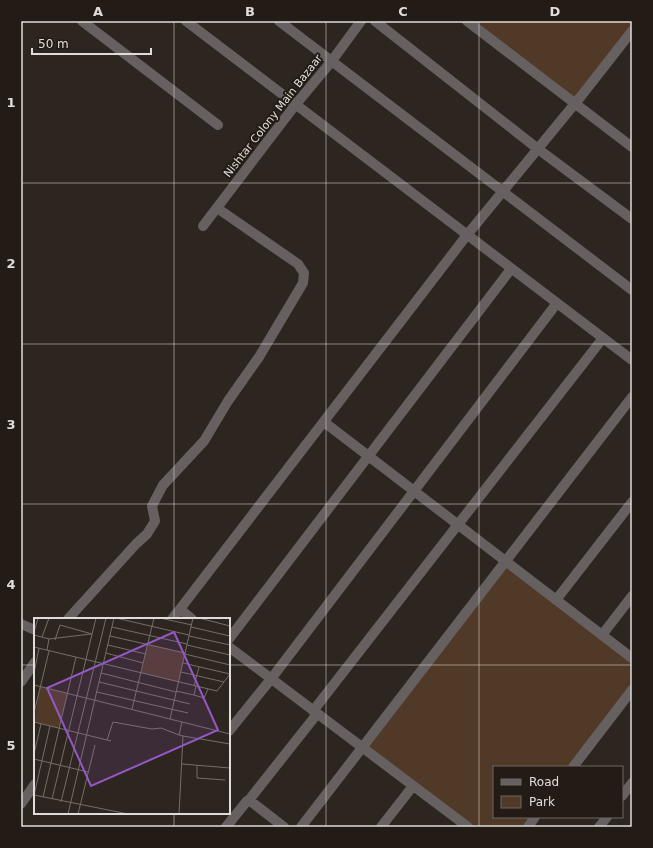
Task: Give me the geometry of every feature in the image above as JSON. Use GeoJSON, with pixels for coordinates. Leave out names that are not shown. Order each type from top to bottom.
{"type":"FeatureCollection","features":[{"type":"Feature","properties":{"kind":"street"},"geometry":{"type":"LineString","coordinates":[[186,21],[632,360]]}},
{"type":"Feature","properties":{"kind":"street"},"geometry":{"type":"LineString","coordinates":[[278,21],[632,290]]}},
{"type":"Feature","properties":{"kind":"street","name":"Nishtar Colony Main Bazaar"},"geometry":{"type":"LineString","coordinates":[[203,226],[296,104],[331,62],[361,21]]}},
{"type":"Feature","properties":{"kind":"street"},"geometry":{"type":"LineString","coordinates":[[375,21],[538,149],[632,219]]}},
{"type":"Feature","properties":{"kind":"street"},"geometry":{"type":"LineString","coordinates":[[467,21],[632,147]]}},
{"type":"Feature","properties":{"kind":"street"},"geometry":{"type":"LineString","coordinates":[[83,22],[218,125]]}},
{"type":"Feature","properties":{"kind":"street"},"geometry":{"type":"LineString","coordinates":[[173,618],[467,235],[575,104],[632,31]]}},
{"type":"Feature","properties":{"kind":"street"},"geometry":{"type":"LineString","coordinates":[[69,618],[136,544],[148,534],[155,521],[152,506],[163,485],[204,441],[228,401],[259,357],[303,283],[304,272],[298,264],[217,208]]}},
{"type":"Feature","properties":{"kind":"street"},"geometry":{"type":"LineString","coordinates":[[230,638],[512,268]]}},
{"type":"Feature","properties":{"kind":"street"},"geometry":{"type":"LineString","coordinates":[[230,731],[557,303]]}},
{"type":"Feature","properties":{"kind":"street"},"geometry":{"type":"LineString","coordinates":[[226,827],[247,800],[250,800],[458,525],[603,338]]}},
{"type":"Feature","properties":{"kind":"street"},"geometry":{"type":"LineString","coordinates":[[302,827],[632,397]]}},
{"type":"Feature","properties":{"kind":"street"},"geometry":{"type":"LineString","coordinates":[[324,422],[632,658]]}},
{"type":"Feature","properties":{"kind":"street"},"geometry":{"type":"LineString","coordinates":[[556,600],[632,502]]}},
{"type":"Feature","properties":{"kind":"street"},"geometry":{"type":"LineString","coordinates":[[602,635],[632,596]]}},
{"type":"Feature","properties":{"kind":"street"},"geometry":{"type":"LineString","coordinates":[[180,609],[191,618]]}},
{"type":"Feature","properties":{"kind":"street"},"geometry":{"type":"LineString","coordinates":[[21,624],[34,630]]}},
{"type":"Feature","properties":{"kind":"street"},"geometry":{"type":"LineString","coordinates":[[230,648],[413,786],[455,824],[468,827]]}},
{"type":"Feature","properties":{"kind":"street"},"geometry":{"type":"LineString","coordinates":[[21,682],[34,663]]}},
{"type":"Feature","properties":{"kind":"street"},"geometry":{"type":"LineString","coordinates":[[574,766],[632,690]]}},
{"type":"Feature","properties":{"kind":"street"},"geometry":{"type":"LineString","coordinates":[[623,795],[632,783]]}},
{"type":"Feature","properties":{"kind":"street"},"geometry":{"type":"LineString","coordinates":[[21,804],[34,785]]}},
{"type":"Feature","properties":{"kind":"street"},"geometry":{"type":"LineString","coordinates":[[381,827],[413,786]]}},
{"type":"Feature","properties":{"kind":"street"},"geometry":{"type":"LineString","coordinates":[[250,800],[284,827]]}},
{"type":"Feature","properties":{"kind":"street"},"geometry":{"type":"LineString","coordinates":[[528,827],[534,818]]}},
{"type":"Feature","properties":{"kind":"street"},"geometry":{"type":"LineString","coordinates":[[599,827],[606,818]]}},
{"type":"Feature","properties":{"kind":"green space"},"geometry":{"type":"Polygon","coordinates":[[[467,21],[632,21],[632,31],[575,104],[467,21]]]}},
{"type":"Feature","properties":{"kind":"green space"},"geometry":{"type":"Polygon","coordinates":[[[505,561],[632,658],[632,690],[574,766],[493,766],[493,818],[534,818],[528,827],[468,827],[362,748],[505,561]]]}}]}
